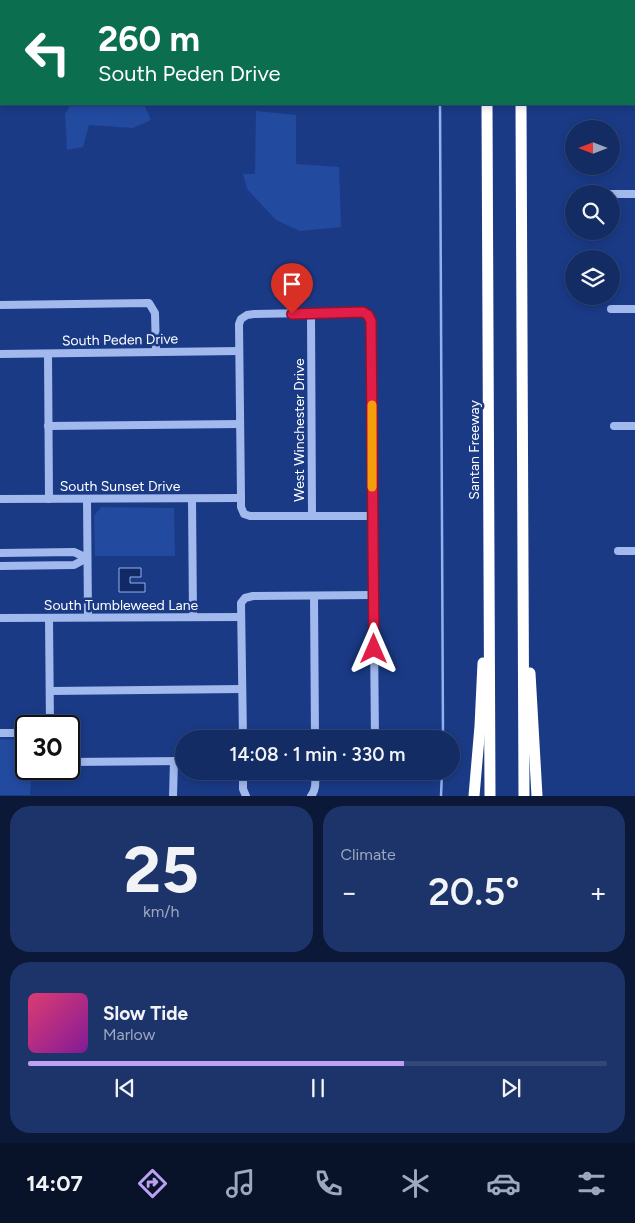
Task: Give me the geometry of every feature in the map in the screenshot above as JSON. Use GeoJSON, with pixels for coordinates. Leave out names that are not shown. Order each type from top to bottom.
{"type":"FeatureCollection","features":[{"type":"Feature","properties":{"kind":"highway","name":"Santan Freeway"},"geometry":{"type":"LineString","coordinates":[[486,105],[490,796]]}},
{"type":"Feature","properties":{"kind":"highway"},"geometry":{"type":"LineString","coordinates":[[521,105],[524,796]]}},
{"type":"Feature","properties":{"kind":"highway"},"geometry":{"type":"LineString","coordinates":[[474,796],[480,726],[489,524]]}},
{"type":"Feature","properties":{"kind":"highway"},"geometry":{"type":"LineString","coordinates":[[523,586],[537,796]]}},
{"type":"Feature","properties":{"kind":"street"},"geometry":{"type":"LineString","coordinates":[[620,194],[635,194]]}},
{"type":"Feature","properties":{"kind":"street"},"geometry":{"type":"LineString","coordinates":[[0,305],[149,303],[155,313],[156,352]]}},
{"type":"Feature","properties":{"kind":"street"},"geometry":{"type":"LineString","coordinates":[[611,309],[635,309]]}},
{"type":"Feature","properties":{"kind":"street"},"geometry":{"type":"LineString","coordinates":[[373,516],[250,516],[244,514],[240,498],[239,324],[241,318],[254,314],[363,312],[371,321],[373,516],[373,595],[375,730]]}},
{"type":"Feature","properties":{"kind":"street","name":"West Winchester Drive"},"geometry":{"type":"LineString","coordinates":[[312,313],[312,516]]}},
{"type":"Feature","properties":{"kind":"street","name":"South Peden Drive"},"geometry":{"type":"LineString","coordinates":[[0,354],[239,351]]}},
{"type":"Feature","properties":{"kind":"street"},"geometry":{"type":"LineString","coordinates":[[48,354],[49,499]]}},
{"type":"Feature","properties":{"kind":"street"},"geometry":{"type":"LineString","coordinates":[[48,426],[240,424]]}},
{"type":"Feature","properties":{"kind":"street"},"geometry":{"type":"LineString","coordinates":[[614,426],[635,426]]}},
{"type":"Feature","properties":{"kind":"street","name":"South Sunset Drive"},"geometry":{"type":"LineString","coordinates":[[0,499],[240,498]]}},
{"type":"Feature","properties":{"kind":"street"},"geometry":{"type":"LineString","coordinates":[[87,499],[88,617]]}},
{"type":"Feature","properties":{"kind":"street"},"geometry":{"type":"LineString","coordinates":[[192,499],[193,617]]}},
{"type":"Feature","properties":{"kind":"street"},"geometry":{"type":"LineString","coordinates":[[618,552],[635,551]]}},
{"type":"Feature","properties":{"kind":"street"},"geometry":{"type":"LineString","coordinates":[[0,553],[74,552],[87,558]]}},
{"type":"Feature","properties":{"kind":"street"},"geometry":{"type":"LineString","coordinates":[[0,566],[74,565],[87,558]]}},
{"type":"Feature","properties":{"kind":"street"},"geometry":{"type":"LineString","coordinates":[[243,730],[241,603],[245,598],[253,596],[373,595]]}},
{"type":"Feature","properties":{"kind":"street"},"geometry":{"type":"LineString","coordinates":[[314,596],[315,730]]}},
{"type":"Feature","properties":{"kind":"street","name":"South Tumbleweed Lane"},"geometry":{"type":"LineString","coordinates":[[0,618],[241,617]]}},
{"type":"Feature","properties":{"kind":"street"},"geometry":{"type":"LineString","coordinates":[[49,618],[50,715]]}},
{"type":"Feature","properties":{"kind":"street"},"geometry":{"type":"LineString","coordinates":[[50,691],[242,689]]}},
{"type":"Feature","properties":{"kind":"street"},"geometry":{"type":"LineString","coordinates":[[0,733],[15,733]]}},
{"type":"Feature","properties":{"kind":"street"},"geometry":{"type":"LineString","coordinates":[[80,762],[174,761],[173,796]]}},
{"type":"Feature","properties":{"kind":"street"},"geometry":{"type":"LineString","coordinates":[[243,780],[243,789],[246,796]]}},
{"type":"Feature","properties":{"kind":"street"},"geometry":{"type":"LineString","coordinates":[[312,795],[315,789],[315,780]]}},
{"type":"Feature","properties":{"kind":"shaded area"},"geometry":{"type":"Polygon","coordinates":[[[70,105],[144,105],[151,120],[133,128],[89,125],[83,147],[67,150],[65,114],[70,105]]]}},
{"type":"Feature","properties":{"kind":"shaded area"},"geometry":{"type":"Polygon","coordinates":[[[256,111],[296,115],[296,164],[339,167],[341,227],[300,231],[276,220],[247,189],[243,174],[255,174],[256,111]]]}},
{"type":"Feature","properties":{"kind":"shaded area"},"geometry":{"type":"Polygon","coordinates":[[[101,507],[174,508],[175,556],[95,556],[94,516],[101,507]]]}},
{"type":"Feature","properties":{"kind":"shaded area"},"geometry":{"type":"Polygon","coordinates":[[[119,568],[141,568],[141,577],[130,577],[130,583],[145,583],[145,592],[119,592],[119,568]]]}},
{"type":"Feature","properties":{"kind":"shaded area"},"geometry":{"type":"Polygon","coordinates":[[[0,739],[15,740],[15,780],[31,780],[30,795],[0,795],[0,739]]]}},
{"type":"Feature","properties":{"kind":"waterway"},"geometry":{"type":"LineString","coordinates":[[440,105],[443,730]]}},
{"type":"Feature","properties":{"kind":"waterway"},"geometry":{"type":"LineString","coordinates":[[441,796],[442,780]]}},
{"type":"Feature","properties":{"kind":"slow traffic"},"geometry":{"type":"LineString","coordinates":[[372,405],[372,487]]}},
{"type":"Feature","properties":{"kind":"route"},"geometry":{"type":"LineString","coordinates":[[292,314],[363,312],[368,315],[371,321],[374,649]]}}]}
